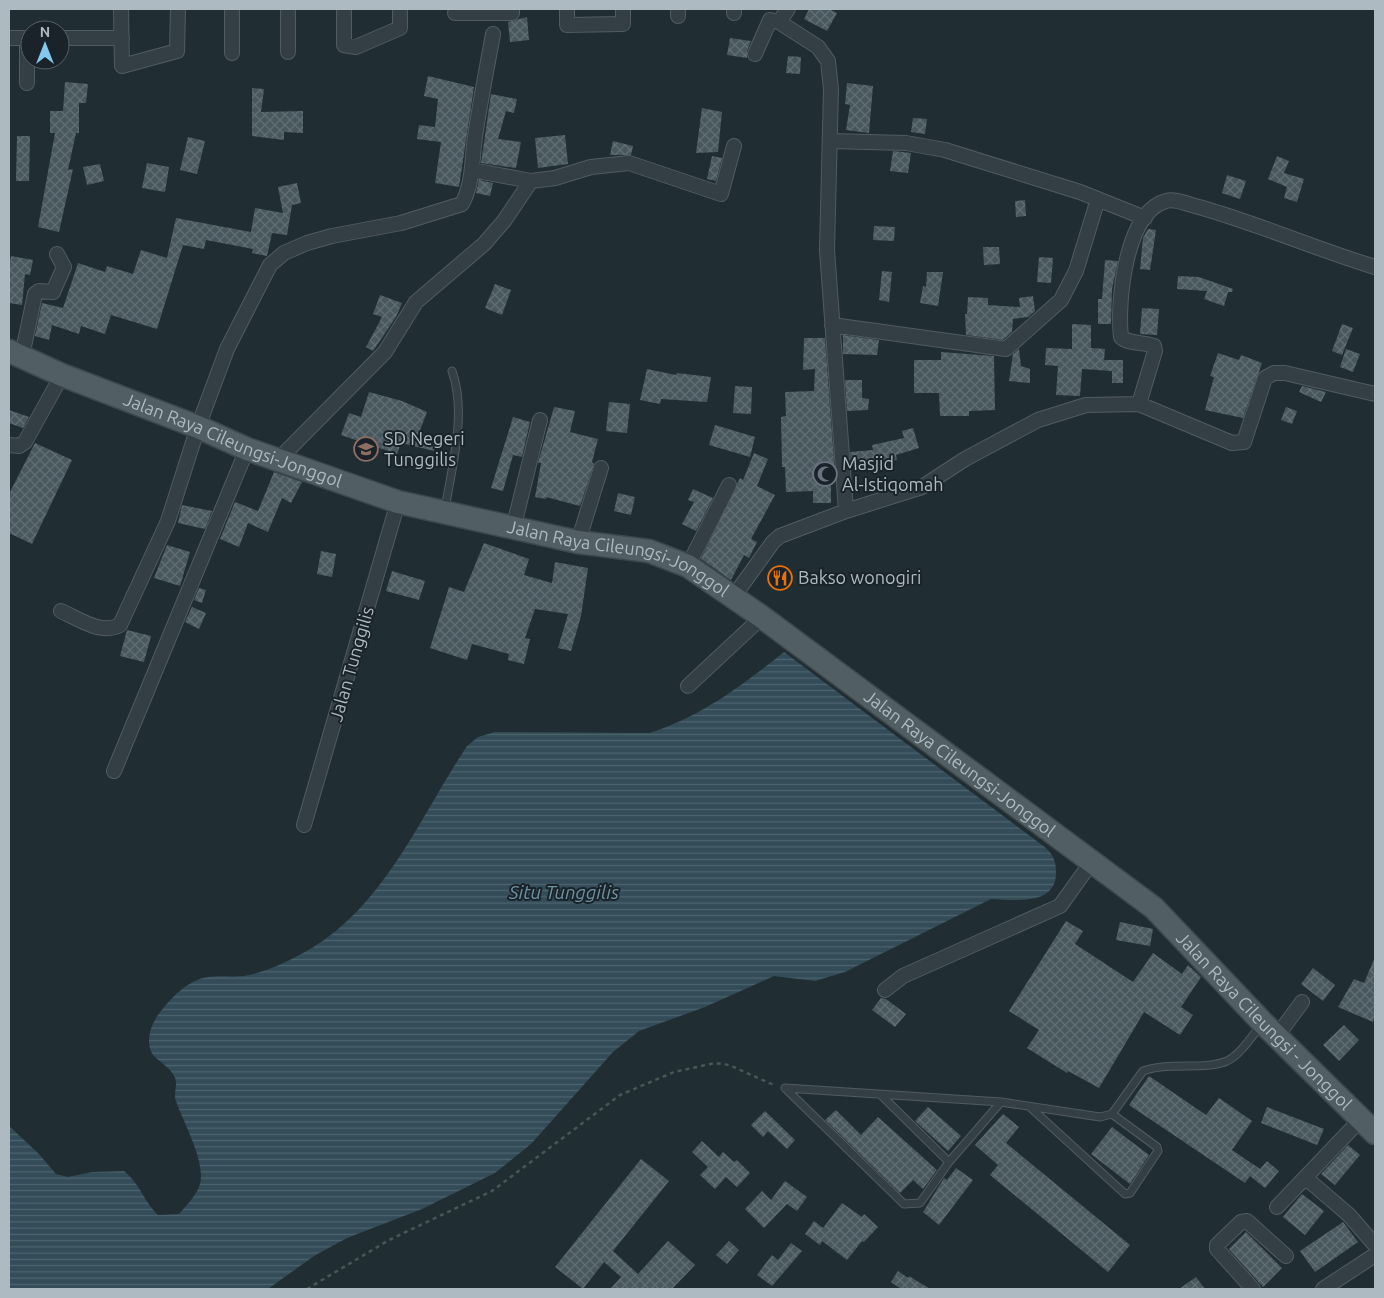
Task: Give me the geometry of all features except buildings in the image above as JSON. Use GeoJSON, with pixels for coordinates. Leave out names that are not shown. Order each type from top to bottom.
{"type":"FeatureCollection","features":[{"type":"Feature","properties":{"kind":"main road","name":"Jalan Raya Cileungsi-Jonggol"},"geometry":{"type":"LineString","coordinates":[[15,353],[62,375],[198,427],[247,448],[398,502],[578,542],[649,551],[688,566],[734,596],[1093,860],[1154,908]]}},
{"type":"Feature","properties":{"kind":"main road","name":"Jalan Raya Cileungsi - Jonggol"},"geometry":{"type":"LineString","coordinates":[[1154,908],[1270,1030],[1368,1126]]}},
{"type":"Feature","properties":{"kind":"street"},"geometry":{"type":"LineString","coordinates":[[121,9],[122,66],[178,51],[178,9]]}},
{"type":"Feature","properties":{"kind":"street"},"geometry":{"type":"LineString","coordinates":[[232,9],[232,53]]}},
{"type":"Feature","properties":{"kind":"street"},"geometry":{"type":"LineString","coordinates":[[288,9],[288,52]]}},
{"type":"Feature","properties":{"kind":"street"},"geometry":{"type":"LineString","coordinates":[[344,9],[344,45],[356,47],[400,28],[400,9]]}},
{"type":"Feature","properties":{"kind":"street"},"geometry":{"type":"LineString","coordinates":[[455,16],[512,13],[512,9]]}},
{"type":"Feature","properties":{"kind":"street"},"geometry":{"type":"LineString","coordinates":[[567,9],[567,25],[623,24],[623,9]]}},
{"type":"Feature","properties":{"kind":"street"},"geometry":{"type":"LineString","coordinates":[[779,22],[788,9]]}},
{"type":"Feature","properties":{"kind":"street"},"geometry":{"type":"LineString","coordinates":[[755,54],[770,20],[779,22],[818,47],[828,61],[831,89],[827,250],[846,511]]}},
{"type":"Feature","properties":{"kind":"street"},"geometry":{"type":"LineString","coordinates":[[61,611],[102,629],[112,630],[120,626],[168,521],[198,427],[227,349],[270,265],[284,253],[307,243],[332,236],[401,223],[462,204],[466,197],[472,170],[493,34]]}},
{"type":"Feature","properties":{"kind":"street"},"geometry":{"type":"LineString","coordinates":[[70,38],[122,38]]}},
{"type":"Feature","properties":{"kind":"street"},"geometry":{"type":"LineString","coordinates":[[27,70],[27,83]]}},
{"type":"Feature","properties":{"kind":"street"},"geometry":{"type":"LineString","coordinates":[[830,141],[906,143],[945,150],[1098,199],[1145,218]]}},
{"type":"Feature","properties":{"kind":"street"},"geometry":{"type":"LineString","coordinates":[[472,170],[531,181],[555,178],[591,167],[628,163],[721,194],[734,146]]}},
{"type":"Feature","properties":{"kind":"street"},"geometry":{"type":"LineString","coordinates":[[278,460],[385,352],[416,302],[484,244],[504,221],[531,181]]}},
{"type":"Feature","properties":{"kind":"street"},"geometry":{"type":"LineString","coordinates":[[832,326],[1006,348],[1061,300],[1076,270],[1098,199]]}},
{"type":"Feature","properties":{"kind":"street"},"geometry":{"type":"LineString","coordinates":[[1139,404],[1155,351],[1154,346],[1143,342],[1124,340],[1121,337],[1126,258],[1133,234],[1156,206],[1166,200],[1177,201],[1226,215],[1375,267]]}},
{"type":"Feature","properties":{"kind":"street"},"geometry":{"type":"LineString","coordinates":[[15,353],[35,294],[39,291],[53,292],[64,267],[57,254]]}},
{"type":"Feature","properties":{"kind":"street"},"geometry":{"type":"LineString","coordinates":[[734,596],[773,542],[780,536],[846,511],[922,487],[965,459],[1038,420],[1086,405],[1139,404],[1238,444],[1244,442],[1265,378],[1274,373],[1285,373],[1375,394]]}},
{"type":"Feature","properties":{"kind":"street"},"geometry":{"type":"LineString","coordinates":[[9,445],[19,446],[26,442],[62,375]]}},
{"type":"Feature","properties":{"kind":"street"},"geometry":{"type":"LineString","coordinates":[[513,529],[540,420]]}},
{"type":"Feature","properties":{"kind":"street"},"geometry":{"type":"LineString","coordinates":[[114,771],[247,448]]}},
{"type":"Feature","properties":{"kind":"street"},"geometry":{"type":"LineString","coordinates":[[578,542],[601,468]]}},
{"type":"Feature","properties":{"kind":"street"},"geometry":{"type":"LineString","coordinates":[[688,566],[729,485]]}},
{"type":"Feature","properties":{"kind":"street","name":"Jalan Tunggilis"},"geometry":{"type":"LineString","coordinates":[[304,826],[398,502]]}},
{"type":"Feature","properties":{"kind":"street"},"geometry":{"type":"LineString","coordinates":[[688,686],[762,617]]}},
{"type":"Feature","properties":{"kind":"street"},"geometry":{"type":"LineString","coordinates":[[885,990],[903,976],[1060,906],[1093,860]]}},
{"type":"Feature","properties":{"kind":"street"},"geometry":{"type":"LineString","coordinates":[[1270,1030],[1302,1002]]}},
{"type":"Feature","properties":{"kind":"street"},"geometry":{"type":"LineString","coordinates":[[1277,1207],[1368,1126]]}},
{"type":"Feature","properties":{"kind":"street"},"geometry":{"type":"LineString","coordinates":[[1307,1179],[1350,1215],[1375,1245]]}},
{"type":"Feature","properties":{"kind":"street"},"geometry":{"type":"LineString","coordinates":[[1253,1289],[1217,1249],[1217,1245],[1241,1222],[1247,1220],[1286,1256]]}},
{"type":"Feature","properties":{"kind":"street"},"geometry":{"type":"LineString","coordinates":[[1323,1289],[1375,1254]]}},
{"type":"Feature","properties":{"kind":"lane"},"geometry":{"type":"LineString","coordinates":[[445,512],[460,406],[457,386],[452,371]]}},
{"type":"Feature","properties":{"kind":"lane"},"geometry":{"type":"LineString","coordinates":[[786,1088],[882,1096],[1001,1102],[1030,1108],[1100,1117],[1112,1114],[1143,1071],[1171,1065],[1209,1065],[1228,1060],[1270,1030]]}},
{"type":"Feature","properties":{"kind":"lane"},"geometry":{"type":"LineString","coordinates":[[786,1088],[904,1204],[920,1203],[949,1162],[1001,1102]]}},
{"type":"Feature","properties":{"kind":"lane"},"geometry":{"type":"LineString","coordinates":[[882,1096],[949,1162]]}},
{"type":"Feature","properties":{"kind":"lane"},"geometry":{"type":"LineString","coordinates":[[1030,1108],[1120,1192],[1125,1194],[1130,1192],[1158,1151],[1157,1148],[1112,1114]]}},
{"type":"Feature","properties":{"kind":"path"},"geometry":{"type":"LineString","coordinates":[[307,1289],[388,1240],[492,1192],[620,1095],[674,1072],[715,1063],[729,1065],[771,1084],[786,1088]]}},
{"type":"Feature","properties":{"kind":"water","name":"Situ Tunggilis"},"geometry":{"type":"Polygon","coordinates":[[[784,652],[1046,848],[1053,857],[1056,869],[1054,884],[1049,891],[1032,899],[991,899],[845,972],[815,981],[774,976],[705,1007],[639,1031],[613,1052],[531,1144],[495,1173],[422,1209],[347,1238],[314,1256],[268,1289],[9,1289],[9,1126],[38,1153],[56,1174],[68,1177],[92,1172],[124,1171],[130,1176],[158,1215],[179,1214],[193,1198],[199,1187],[201,1178],[200,1167],[194,1144],[175,1098],[175,1078],[169,1069],[155,1057],[150,1047],[149,1036],[155,1020],[174,997],[193,982],[208,977],[244,976],[282,964],[312,948],[338,929],[361,907],[381,883],[400,856],[467,746],[478,737],[495,732],[649,733],[686,719],[720,699],[784,652]]]}},
{"type":"Feature","properties":{"kind":"place","name":"SD Negeri Tunggilis"},"geometry":{"type":"Point","coordinates":[366,449]}},
{"type":"Feature","properties":{"kind":"place","name":"Masjid Al-Istiqomah"},"geometry":{"type":"Point","coordinates":[825,474]}},
{"type":"Feature","properties":{"kind":"place","name":"Bakso wonogiri"},"geometry":{"type":"Point","coordinates":[780,578]}}]}
